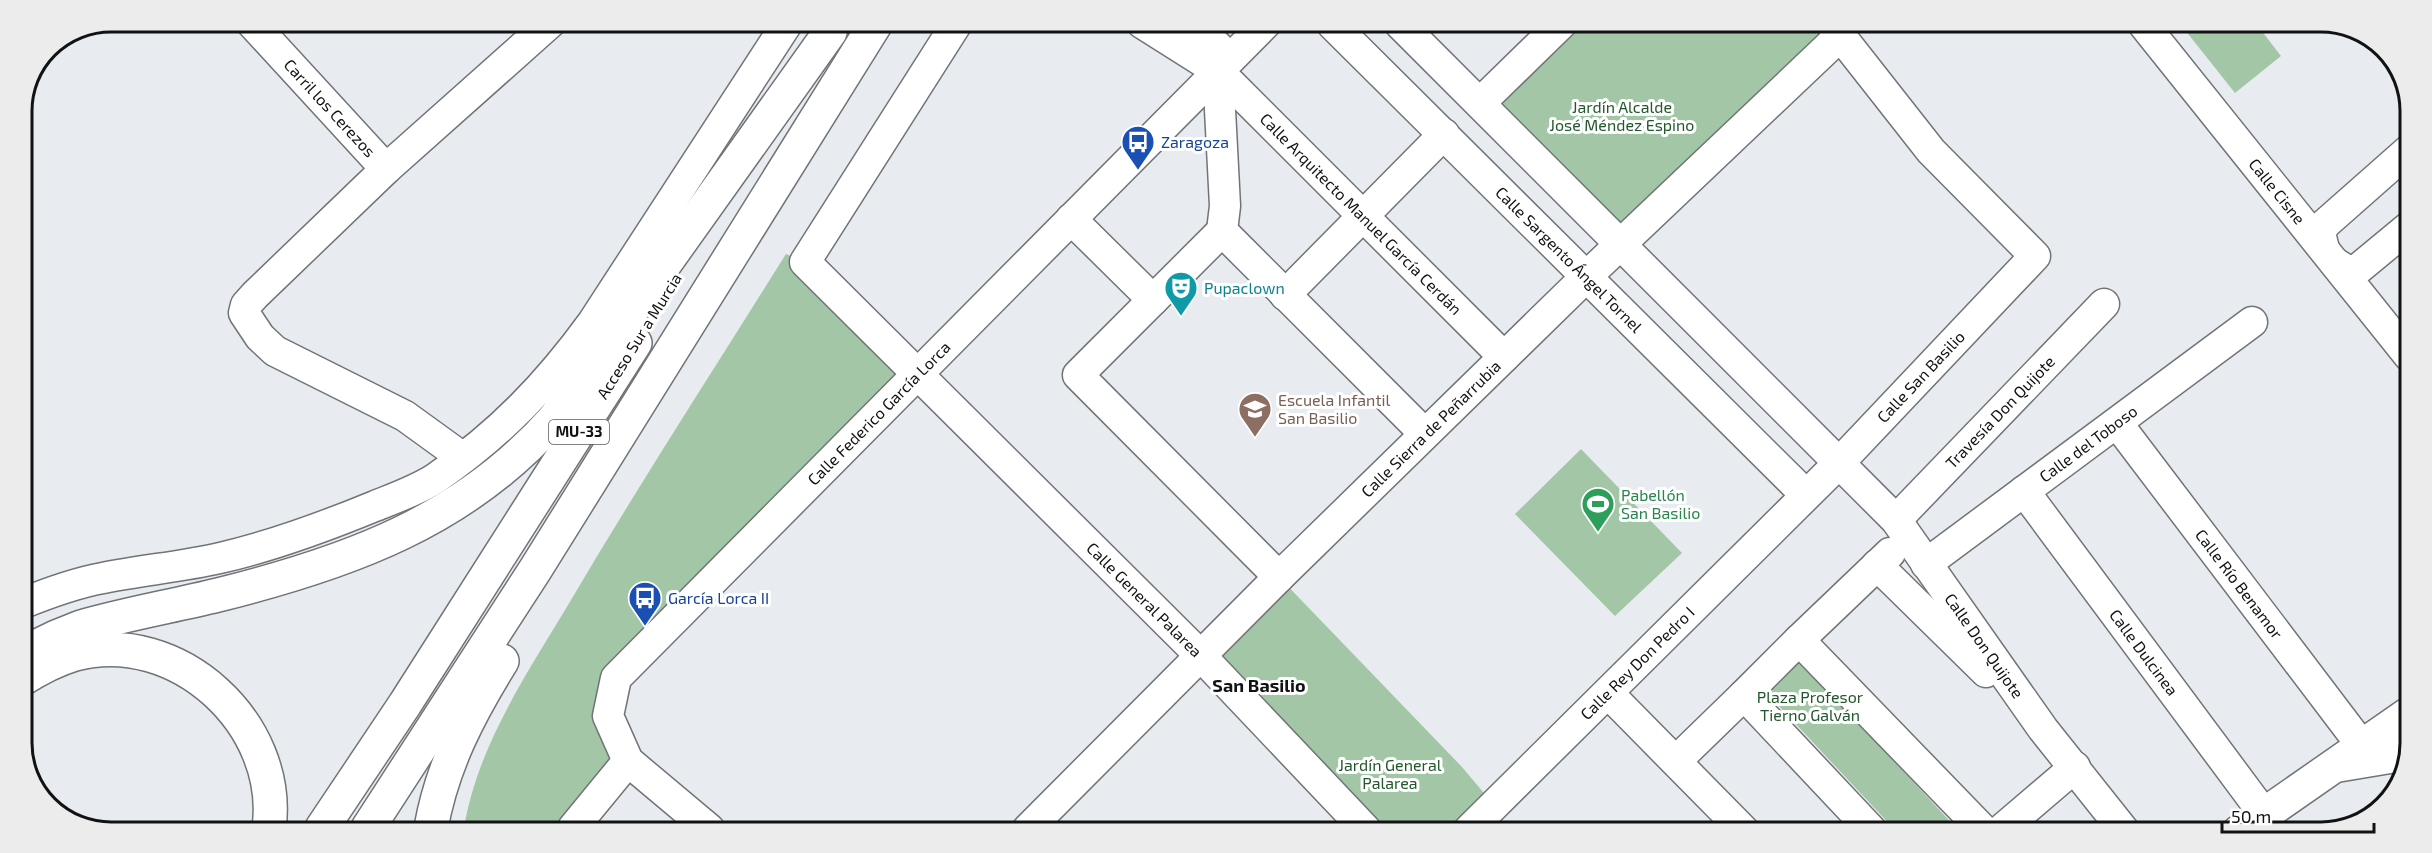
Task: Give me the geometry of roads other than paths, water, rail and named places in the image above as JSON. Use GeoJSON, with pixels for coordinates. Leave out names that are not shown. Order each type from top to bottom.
{"type":"FeatureCollection","features":[{"type":"Feature","properties":{"kind":"main road"},"geometry":{"type":"LineString","coordinates":[[32,649],[81,627],[259,584],[362,552],[433,517],[491,477],[535,441],[555,418],[830,31]]}},
{"type":"Feature","properties":{"kind":"main road","name":"Acceso Sur a Murcia"},"geometry":{"type":"LineString","coordinates":[[326,822],[506,548],[830,31]]}},
{"type":"Feature","properties":{"kind":"main road","name":"MU-33"},"geometry":{"type":"LineString","coordinates":[[372,822],[536,570],[871,31]]}},
{"type":"Feature","properties":{"kind":"main road"},"geometry":{"type":"LineString","coordinates":[[432,822],[445,770],[456,744],[480,697],[519,634],[536,570]]}},
{"type":"Feature","properties":{"kind":"main road"},"geometry":{"type":"LineString","coordinates":[[32,673],[60,659],[77,654],[123,650],[173,664],[193,674],[211,687],[244,722],[260,756],[266,776],[269,822]]}},
{"type":"Feature","properties":{"kind":"main road"},"geometry":{"type":"LineString","coordinates":[[2252,822],[2400,720]]}},
{"type":"Feature","properties":{"kind":"street","name":"Carril los Cerezos"},"geometry":{"type":"LineString","coordinates":[[259,31],[386,169]]}},
{"type":"Feature","properties":{"kind":"street"},"geometry":{"type":"LineString","coordinates":[[463,458],[405,416],[276,351],[260,337],[244,313],[246,305],[255,295],[386,169],[540,31]]}},
{"type":"Feature","properties":{"kind":"street"},"geometry":{"type":"LineString","coordinates":[[32,600],[53,591],[101,578],[219,558],[284,541],[416,488],[435,479],[463,458],[504,425],[536,394],[567,358],[593,322],[782,31]]}},
{"type":"Feature","properties":{"kind":"street","name":"Calle General Palarea"},"geometry":{"type":"LineString","coordinates":[[952,31],[805,262],[1201,656],[1358,822]]}},
{"type":"Feature","properties":{"kind":"street"},"geometry":{"type":"LineString","coordinates":[[1158,31],[1224,65]]}},
{"type":"Feature","properties":{"kind":"street"},"geometry":{"type":"LineString","coordinates":[[1200,31],[1224,65],[1225,206],[1222,231],[1078,375],[1279,577]]}},
{"type":"Feature","properties":{"kind":"street","name":"Calle Federico García Lorca"},"geometry":{"type":"LineString","coordinates":[[628,761],[608,716],[616,678],[1258,31]]}},
{"type":"Feature","properties":{"kind":"street","name":"Calle Sargento Ángel Tornel"},"geometry":{"type":"LineString","coordinates":[[1339,31],[1806,495]]}},
{"type":"Feature","properties":{"kind":"street"},"geometry":{"type":"LineString","coordinates":[[1407,31],[1839,463]]}},
{"type":"Feature","properties":{"kind":"street"},"geometry":{"type":"LineString","coordinates":[[1479,103],[1554,31]]}},
{"type":"Feature","properties":{"kind":"street","name":"Calle Sierra de Peñarrubia"},"geometry":{"type":"LineString","coordinates":[[1035,822],[1279,577],[1836,31]]}},
{"type":"Feature","properties":{"kind":"street","name":"Calle San Basilio"},"geometry":{"type":"LineString","coordinates":[[1806,495],[2035,256],[1931,151],[1838,31]]}},
{"type":"Feature","properties":{"kind":"street","name":"Calle Cisne"},"geometry":{"type":"LineString","coordinates":[[2149,31],[2400,345]]}},
{"type":"Feature","properties":{"kind":"street","name":"Calle Arquitecto Manuel García Cerdán"},"geometry":{"type":"LineString","coordinates":[[1224,65],[1364,217],[1504,357]]}},
{"type":"Feature","properties":{"kind":"street"},"geometry":{"type":"LineString","coordinates":[[1285,295],[1444,134]]}},
{"type":"Feature","properties":{"kind":"street"},"geometry":{"type":"LineString","coordinates":[[2400,159],[2325,224],[2320,233],[2329,256],[2348,271],[2358,269],[2400,234]]}},
{"type":"Feature","properties":{"kind":"street"},"geometry":{"type":"LineString","coordinates":[[1071,219],[1153,300]]}},
{"type":"Feature","properties":{"kind":"street"},"geometry":{"type":"LineString","coordinates":[[1222,231],[1425,434]]}},
{"type":"Feature","properties":{"kind":"street","name":"Travesía Don Quijote"},"geometry":{"type":"LineString","coordinates":[[1799,640],[1877,565],[1902,528],[2104,304]]}},
{"type":"Feature","properties":{"kind":"street","name":"Calle del Toboso"},"geometry":{"type":"LineString","coordinates":[[1926,564],[2252,322]]}},
{"type":"Feature","properties":{"kind":"street","name":"Calle Río Benamor"},"geometry":{"type":"LineString","coordinates":[[2117,423],[2362,746]]}},
{"type":"Feature","properties":{"kind":"street","name":"Calle Don Quijote"},"geometry":{"type":"LineString","coordinates":[[1839,463],[1902,528],[2043,729],[2117,822]]}},
{"type":"Feature","properties":{"kind":"street","name":"Calle Dulcinea"},"geometry":{"type":"LineString","coordinates":[[2024,491],[2250,822]]}},
{"type":"Feature","properties":{"kind":"street","name":"Calle Rey Don Pedro I"},"geometry":{"type":"LineString","coordinates":[[1477,822],[1806,495]]}},
{"type":"Feature","properties":{"kind":"street"},"geometry":{"type":"LineString","coordinates":[[1877,565],[2043,729]]}},
{"type":"Feature","properties":{"kind":"street"},"geometry":{"type":"LineString","coordinates":[[1676,761],[1799,640],[1975,822]]}},
{"type":"Feature","properties":{"kind":"street"},"geometry":{"type":"LineString","coordinates":[[1608,693],[1735,822]]}},
{"type":"Feature","properties":{"kind":"street"},"geometry":{"type":"LineString","coordinates":[[1744,695],[1864,822]]}},
{"type":"Feature","properties":{"kind":"street"},"geometry":{"type":"LineString","coordinates":[[2330,768],[2390,758],[2399,752]]}},
{"type":"Feature","properties":{"kind":"street"},"geometry":{"type":"LineString","coordinates":[[578,822],[628,761],[692,822]]}},
{"type":"Feature","properties":{"kind":"street"},"geometry":{"type":"LineString","coordinates":[[2010,822],[2074,767]]}},
{"type":"Feature","properties":{"kind":"place","name":"Zaragoza"},"geometry":{"type":"Point","coordinates":[1138,171]}},
{"type":"Feature","properties":{"kind":"place","name":"Pupaclown"},"geometry":{"type":"Point","coordinates":[1181,317]}},
{"type":"Feature","properties":{"kind":"place","name":"Escuela Infantil San Basilio"},"geometry":{"type":"Point","coordinates":[1255,438]}},
{"type":"Feature","properties":{"kind":"place","name":"Pabellón San Basilio"},"geometry":{"type":"Point","coordinates":[1598,533]}},
{"type":"Feature","properties":{"kind":"place","name":"García Lorca II"},"geometry":{"type":"Point","coordinates":[645,627]}},
{"type":"Feature","properties":{"kind":"district","name":"San Basilio"},"geometry":{"type":"Point","coordinates":[1259,686]}},
{"type":"Feature","properties":{"kind":"park label","name":"Jardín Alcalde José Méndez Espino"},"geometry":{"type":"Point","coordinates":[1622,116]}},
{"type":"Feature","properties":{"kind":"park label","name":"Plaza Profesor Tierno Galván"},"geometry":{"type":"Point","coordinates":[1810,706]}},
{"type":"Feature","properties":{"kind":"park label","name":"Jardín General Palarea"},"geometry":{"type":"Point","coordinates":[1390,774]}}]}
